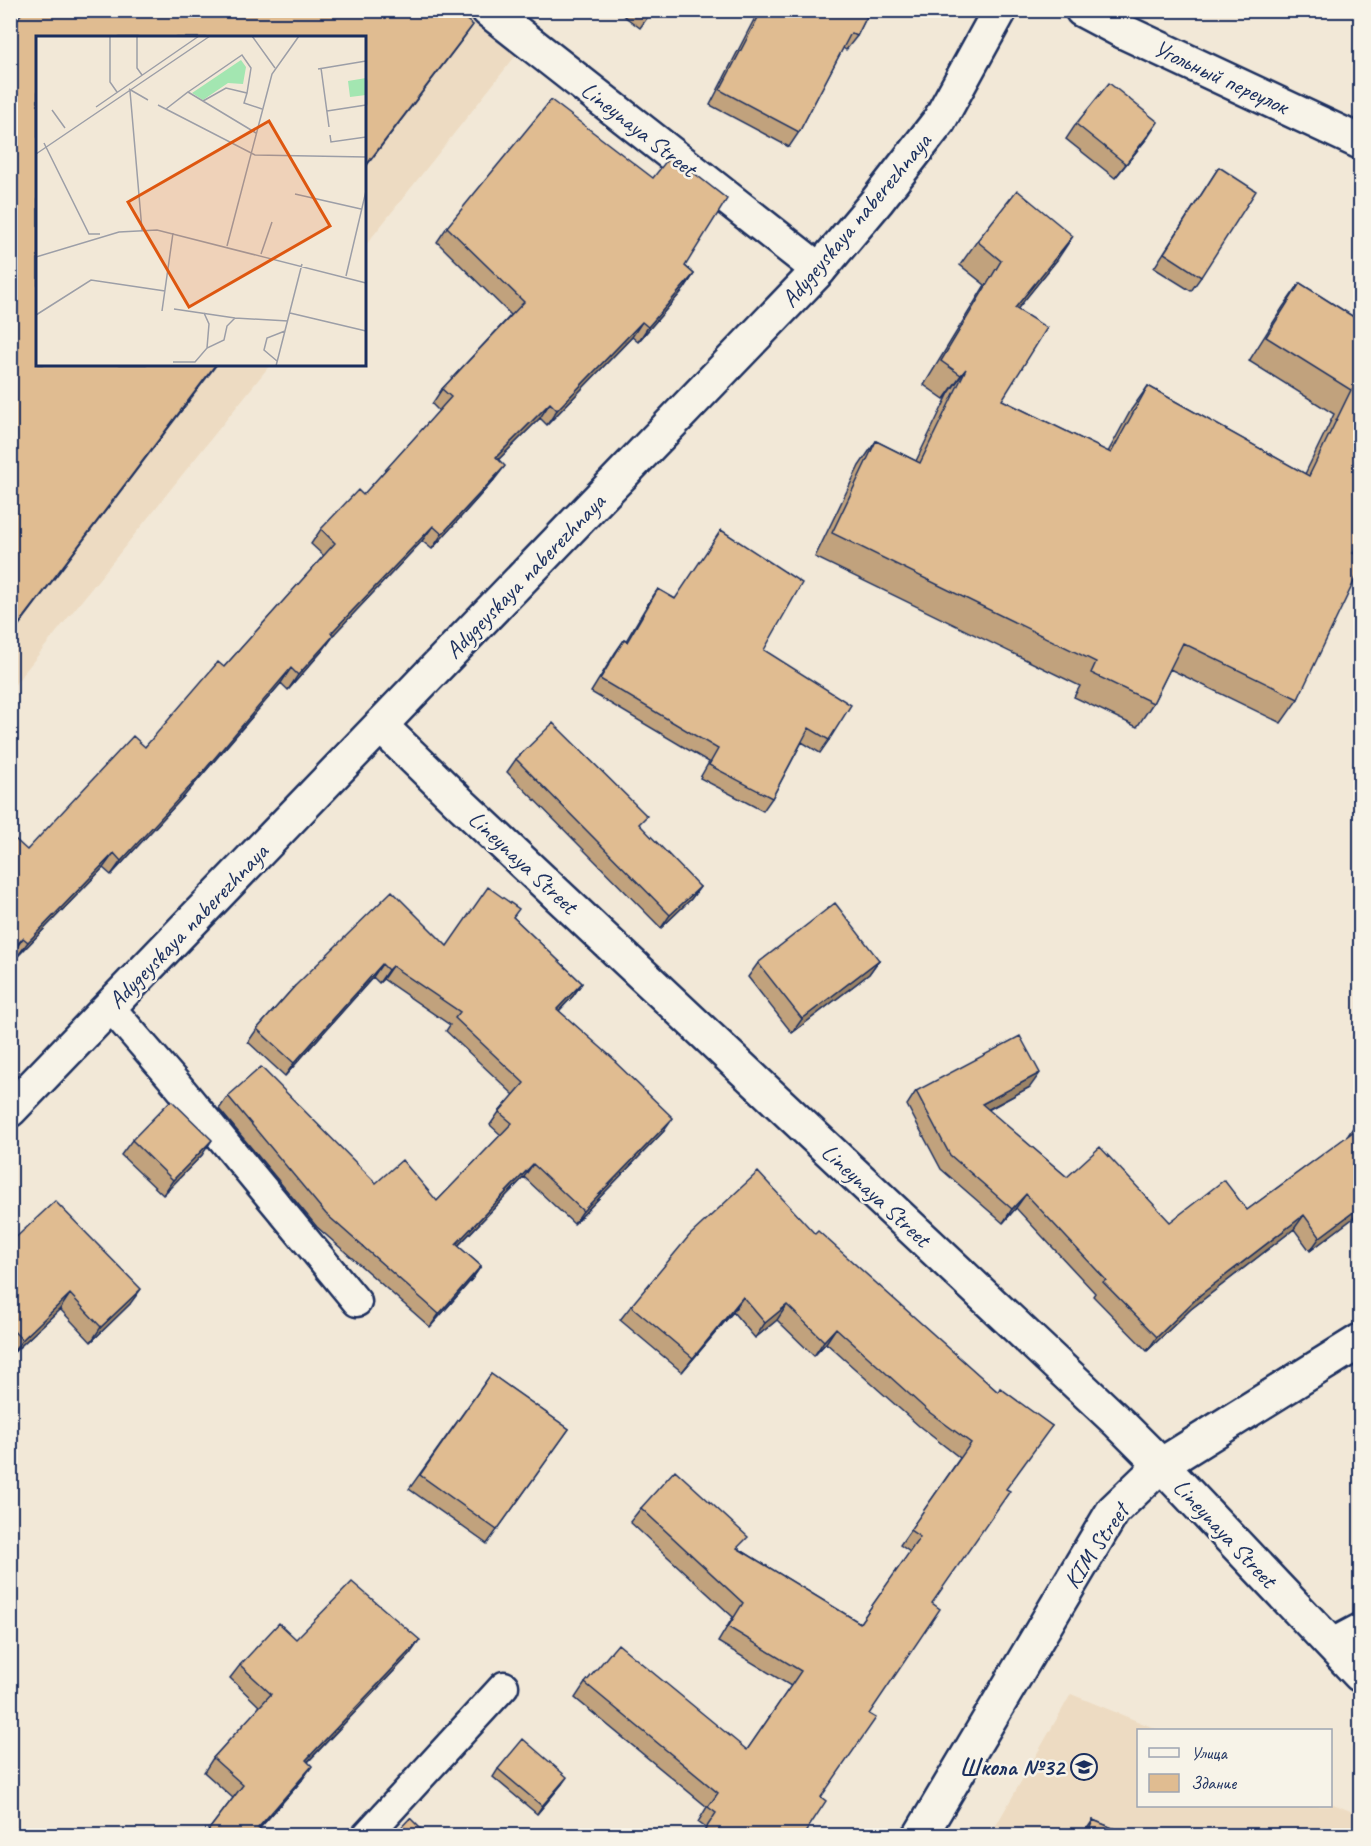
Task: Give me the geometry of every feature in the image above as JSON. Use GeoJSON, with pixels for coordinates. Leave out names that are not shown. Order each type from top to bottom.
{"type":"FeatureCollection","features":[{"type":"Feature","properties":{"kind":"street","name":"Lineynaya Street"},"geometry":{"type":"LineString","coordinates":[[488,10],[819,270]]}},
{"type":"Feature","properties":{"kind":"street","name":"Adygeyskaya naberezhnaya"},"geometry":{"type":"LineString","coordinates":[[10,1110],[819,270],[877,201],[939,121],[1000,10]]}},
{"type":"Feature","properties":{"kind":"street","name":"Угольный переулок"},"geometry":{"type":"LineString","coordinates":[[1082,10],[1360,142]]}},
{"type":"Feature","properties":{"kind":"street","name":"Lineynaya Street"},"geometry":{"type":"LineString","coordinates":[[381,726],[1161,1465],[1360,1675]]}},
{"type":"Feature","properties":{"kind":"street","name":"KIM Street"},"geometry":{"type":"LineString","coordinates":[[920,1836],[1113,1511],[1161,1465],[1360,1341]]}},
{"type":"Feature","properties":{"kind":"lane"},"geometry":{"type":"LineString","coordinates":[[110,1007],[357,1302]]}},
{"type":"Feature","properties":{"kind":"lane"},"geometry":{"type":"LineString","coordinates":[[1330,1644],[1360,1628]]}},
{"type":"Feature","properties":{"kind":"lane"},"geometry":{"type":"LineString","coordinates":[[366,1836],[504,1686]]}},
{"type":"Feature","properties":{"kind":"shaded area"},"geometry":{"type":"Polygon","coordinates":[[[11,11],[464,11],[521,49],[366,245],[366,36],[36,36],[36,366],[269,366],[11,689],[11,11]]]}},
{"type":"Feature","properties":{"kind":"shaded area","name":"Школа №32"},"geometry":{"type":"Polygon","coordinates":[[[1071,1694],[1157,1729],[1137,1729],[1137,1807],[1332,1807],[1332,1803],[1360,1815],[1360,1835],[990,1836],[1071,1694]]]}},
{"type":"Feature","properties":{"kind":"building"},"geometry":{"type":"Polygon","coordinates":[[[24,10],[453,10],[473,25],[366,165],[366,36],[36,36],[36,366],[214,366],[10,636],[10,29],[24,10]]]}},
{"type":"Feature","properties":{"kind":"building"},"geometry":{"type":"Polygon","coordinates":[[[762,10],[870,10],[857,36],[851,33],[799,132],[720,90],[762,10]]]}},
{"type":"Feature","properties":{"kind":"building"},"geometry":{"type":"Polygon","coordinates":[[[1109,83],[1158,122],[1126,164],[1076,124],[1109,83]]]}},
{"type":"Feature","properties":{"kind":"building"},"geometry":{"type":"Polygon","coordinates":[[[551,100],[653,178],[671,155],[727,199],[685,266],[694,274],[648,327],[642,322],[557,410],[550,403],[496,457],[505,466],[442,534],[433,526],[331,633],[334,635],[298,675],[291,668],[196,780],[121,861],[114,853],[28,942],[23,938],[10,952],[10,844],[15,839],[27,850],[133,736],[145,747],[218,662],[224,667],[335,543],[321,529],[358,490],[363,495],[451,397],[442,389],[524,302],[447,227],[551,100]]]}},
{"type":"Feature","properties":{"kind":"building"},"geometry":{"type":"Polygon","coordinates":[[[1219,167],[1256,191],[1201,277],[1164,253],[1219,167]]]}},
{"type":"Feature","properties":{"kind":"building"},"geometry":{"type":"Polygon","coordinates":[[[1017,190],[1073,236],[1015,308],[1047,328],[1002,400],[1111,453],[1148,386],[1309,476],[1351,390],[1266,337],[1300,283],[1360,321],[1360,538],[1353,553],[1360,556],[1360,569],[1298,699],[1183,643],[1153,703],[1091,673],[1096,662],[832,533],[876,441],[920,463],[966,369],[961,375],[941,361],[1001,261],[977,241],[1017,190]]]}},
{"type":"Feature","properties":{"kind":"building"},"geometry":{"type":"Polygon","coordinates":[[[721,530],[802,583],[764,650],[851,705],[829,740],[809,728],[772,798],[709,765],[718,749],[600,679],[624,640],[627,642],[658,589],[675,599],[721,530]]]}},
{"type":"Feature","properties":{"kind":"building"},"geometry":{"type":"Polygon","coordinates":[[[553,723],[647,816],[639,824],[700,887],[670,915],[516,759],[553,723]]]}},
{"type":"Feature","properties":{"kind":"building"},"geometry":{"type":"Polygon","coordinates":[[[488,887],[519,909],[513,917],[582,983],[557,1009],[616,1061],[673,1118],[583,1211],[533,1164],[456,1244],[481,1266],[439,1314],[326,1214],[228,1096],[261,1067],[376,1183],[402,1160],[437,1201],[512,1123],[499,1112],[524,1083],[455,1018],[460,1012],[392,966],[388,970],[382,964],[294,1063],[257,1029],[295,986],[392,891],[447,946],[488,887]]]}},
{"type":"Feature","properties":{"kind":"building"},"geometry":{"type":"Polygon","coordinates":[[[835,903],[879,960],[802,1019],[758,963],[835,903]]]}},
{"type":"Feature","properties":{"kind":"building"},"geometry":{"type":"Polygon","coordinates":[[[1020,1036],[1040,1073],[982,1104],[1067,1177],[1100,1147],[1170,1222],[1224,1180],[1247,1210],[1357,1129],[1354,1126],[1360,1121],[1360,1207],[1320,1237],[1304,1215],[1200,1295],[1157,1337],[1103,1282],[1106,1280],[1026,1194],[1012,1209],[950,1155],[916,1091],[1020,1036]]]}},
{"type":"Feature","properties":{"kind":"building"},"geometry":{"type":"Polygon","coordinates":[[[171,1100],[212,1140],[173,1180],[132,1140],[171,1100]]]}},
{"type":"Feature","properties":{"kind":"building"},"geometry":{"type":"Polygon","coordinates":[[[758,1172],[815,1234],[818,1231],[998,1392],[1000,1388],[1052,1426],[1006,1489],[1010,1491],[932,1603],[940,1609],[869,1714],[876,1718],[821,1797],[826,1801],[803,1836],[701,1836],[716,1813],[708,1807],[718,1793],[585,1683],[618,1644],[747,1750],[801,1671],[728,1627],[743,1603],[641,1508],[675,1470],[748,1537],[737,1548],[860,1623],[920,1537],[910,1530],[971,1443],[929,1412],[836,1328],[824,1341],[787,1305],[765,1323],[743,1297],[693,1358],[631,1306],[689,1236],[758,1172]]]}},
{"type":"Feature","properties":{"kind":"building"},"geometry":{"type":"Polygon","coordinates":[[[55,1201],[141,1289],[101,1327],[70,1294],[22,1340],[10,1327],[10,1243],[55,1201]]]}},
{"type":"Feature","properties":{"kind":"building"},"geometry":{"type":"Polygon","coordinates":[[[491,1374],[569,1429],[497,1530],[420,1475],[491,1374]]]}},
{"type":"Feature","properties":{"kind":"building"},"geometry":{"type":"Polygon","coordinates":[[[352,1582],[420,1640],[306,1760],[312,1766],[258,1828],[267,1836],[204,1836],[243,1785],[213,1758],[271,1694],[240,1665],[279,1623],[296,1639],[352,1582]]]}},
{"type":"Feature","properties":{"kind":"building"},"geometry":{"type":"Polygon","coordinates":[[[523,1739],[567,1777],[542,1806],[498,1769],[523,1739]]]}},
{"type":"Feature","properties":{"kind":"building"},"geometry":{"type":"Polygon","coordinates":[[[410,1818],[428,1836],[393,1836],[410,1818]]]}},
{"type":"Feature","properties":{"kind":"building"},"geometry":{"type":"Polygon","coordinates":[[[1093,1820],[1132,1836],[1087,1836],[1093,1820]]]}},
{"type":"Feature","properties":{"kind":"place","name":"Школа №32"},"geometry":{"type":"Point","coordinates":[1084,1767]}}]}
